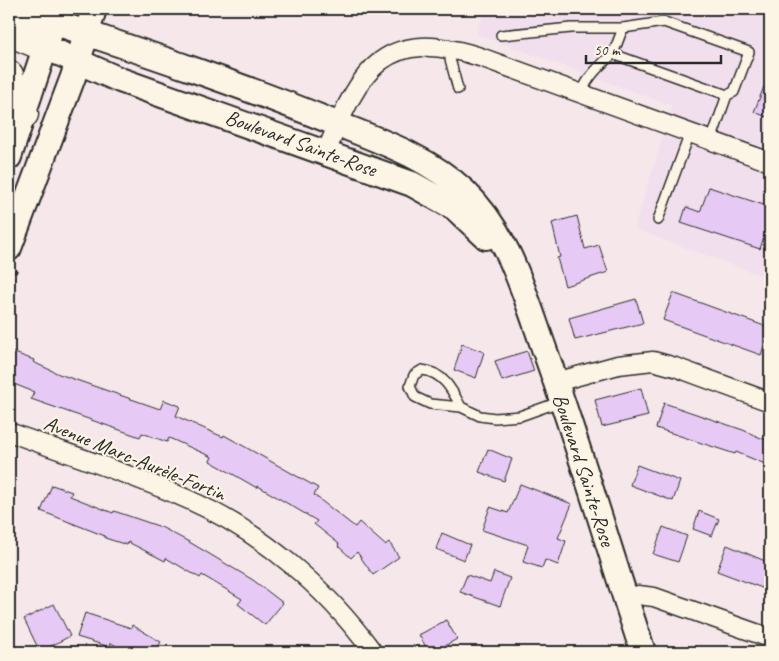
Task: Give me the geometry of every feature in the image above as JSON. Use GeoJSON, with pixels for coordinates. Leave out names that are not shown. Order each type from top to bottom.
{"type":"FeatureCollection","features":[{"type":"Feature","properties":{"kind":"highway"},"geometry":{"type":"LineString","coordinates":[[16,9],[51,28]]}},
{"type":"Feature","properties":{"kind":"highway"},"geometry":{"type":"LineString","coordinates":[[9,32],[51,28]]}},
{"type":"Feature","properties":{"kind":"highway"},"geometry":{"type":"LineString","coordinates":[[9,75],[24,114]]}},
{"type":"Feature","properties":{"kind":"street"},"geometry":{"type":"LineString","coordinates":[[9,248],[41,167],[94,9]]}},
{"type":"Feature","properties":{"kind":"street","name":"Boulevard Sainte-Rose"},"geometry":{"type":"LineString","coordinates":[[51,28],[148,90],[412,184],[455,208],[477,227],[502,254],[523,289]]}},
{"type":"Feature","properties":{"kind":"street"},"geometry":{"type":"LineString","coordinates":[[9,157],[51,28]]}},
{"type":"Feature","properties":{"kind":"street"},"geometry":{"type":"LineString","coordinates":[[326,152],[337,124],[360,80],[388,55],[413,46],[427,46],[451,49],[770,162]]}},
{"type":"Feature","properties":{"kind":"street","name":"Boulevard Sainte-Rose"},"geometry":{"type":"LineString","coordinates":[[82,48],[279,101],[421,160],[463,190],[487,216],[502,238],[523,289],[559,392],[642,652]]}},
{"type":"Feature","properties":{"kind":"street"},"geometry":{"type":"LineString","coordinates":[[559,392],[618,365],[652,361],[675,367],[770,402]]}},
{"type":"Feature","properties":{"kind":"street","name":"Avenue Marc-Aurèle-Fortin"},"geometry":{"type":"LineString","coordinates":[[9,432],[188,499],[238,526],[279,554],[310,581],[353,626],[373,652]]}},
{"type":"Feature","properties":{"kind":"street"},"geometry":{"type":"LineString","coordinates":[[625,599],[638,595],[654,597],[770,638]]}},
{"type":"Feature","properties":{"kind":"lane"},"geometry":{"type":"LineString","coordinates":[[501,36],[570,28],[623,28],[664,22],[749,52],[734,92],[727,95],[613,54]]}},
{"type":"Feature","properties":{"kind":"lane"},"geometry":{"type":"LineString","coordinates":[[581,94],[587,79],[593,71],[613,54],[623,28]]}},
{"type":"Feature","properties":{"kind":"lane"},"geometry":{"type":"LineString","coordinates":[[451,49],[450,59],[458,89]]}},
{"type":"Feature","properties":{"kind":"lane"},"geometry":{"type":"LineString","coordinates":[[711,141],[727,95]]}},
{"type":"Feature","properties":{"kind":"lane"},"geometry":{"type":"LineString","coordinates":[[658,220],[690,133]]}},
{"type":"Feature","properties":{"kind":"lane"},"geometry":{"type":"LineString","coordinates":[[461,407],[448,385],[437,375],[422,370],[414,375],[410,386],[415,397],[430,404],[461,407],[480,416],[509,418],[531,413],[559,392]]}},
{"type":"Feature","properties":{"kind":"shaded area"},"geometry":{"type":"Polygon","coordinates":[[[485,9],[735,9],[770,20],[770,279],[634,229],[672,106],[476,34],[485,9]]]}},
{"type":"Feature","properties":{"kind":"building"},"geometry":{"type":"Polygon","coordinates":[[[770,74],[770,118],[754,112],[770,74]]]}},
{"type":"Feature","properties":{"kind":"building"},"geometry":{"type":"Polygon","coordinates":[[[709,187],[770,207],[770,219],[760,249],[681,223],[686,207],[700,212],[709,187]]]}},
{"type":"Feature","properties":{"kind":"building"},"geometry":{"type":"Polygon","coordinates":[[[577,216],[585,249],[599,245],[608,272],[565,286],[557,258],[560,257],[552,223],[577,216]]]}},
{"type":"Feature","properties":{"kind":"building"},"geometry":{"type":"Polygon","coordinates":[[[673,293],[770,328],[761,355],[663,320],[673,293]]]}},
{"type":"Feature","properties":{"kind":"building"},"geometry":{"type":"Polygon","coordinates":[[[636,299],[643,323],[575,340],[569,318],[636,299]]]}},
{"type":"Feature","properties":{"kind":"building"},"geometry":{"type":"Polygon","coordinates":[[[462,344],[484,352],[476,378],[454,370],[462,344]]]}},
{"type":"Feature","properties":{"kind":"building"},"geometry":{"type":"Polygon","coordinates":[[[9,351],[34,360],[33,362],[59,374],[160,409],[164,400],[180,406],[176,416],[223,437],[224,435],[318,488],[314,495],[355,527],[359,522],[385,545],[389,542],[399,557],[373,575],[357,552],[351,558],[338,546],[339,544],[314,524],[317,521],[258,486],[257,488],[210,461],[212,457],[169,438],[167,442],[142,433],[140,437],[31,399],[34,392],[9,382],[9,351]]]}},
{"type":"Feature","properties":{"kind":"building"},"geometry":{"type":"Polygon","coordinates":[[[527,351],[534,371],[502,381],[495,361],[527,351]]]}},
{"type":"Feature","properties":{"kind":"building"},"geometry":{"type":"Polygon","coordinates":[[[641,388],[648,416],[602,427],[595,400],[641,388]]]}},
{"type":"Feature","properties":{"kind":"building"},"geometry":{"type":"Polygon","coordinates":[[[664,403],[743,430],[770,442],[770,466],[736,452],[735,454],[656,428],[664,403]]]}},
{"type":"Feature","properties":{"kind":"building"},"geometry":{"type":"Polygon","coordinates":[[[488,449],[512,459],[504,481],[479,472],[488,449]]]}},
{"type":"Feature","properties":{"kind":"building"},"geometry":{"type":"Polygon","coordinates":[[[637,465],[680,481],[673,501],[630,485],[637,465]]]}},
{"type":"Feature","properties":{"kind":"building"},"geometry":{"type":"Polygon","coordinates":[[[520,484],[572,504],[558,538],[566,541],[558,565],[545,560],[542,568],[523,562],[528,545],[482,530],[490,507],[508,513],[520,484]]]}},
{"type":"Feature","properties":{"kind":"building"},"geometry":{"type":"Polygon","coordinates":[[[52,485],[72,492],[70,496],[113,513],[114,511],[161,527],[253,580],[283,603],[265,625],[238,604],[242,599],[202,575],[200,578],[166,558],[165,561],[128,542],[127,545],[105,538],[105,536],[41,511],[52,485]]]}},
{"type":"Feature","properties":{"kind":"building"},"geometry":{"type":"Polygon","coordinates":[[[699,511],[719,519],[712,536],[693,529],[699,511]]]}},
{"type":"Feature","properties":{"kind":"building"},"geometry":{"type":"Polygon","coordinates":[[[663,527],[687,536],[678,562],[653,554],[663,527]]]}},
{"type":"Feature","properties":{"kind":"building"},"geometry":{"type":"Polygon","coordinates":[[[442,533],[470,545],[464,560],[436,549],[442,533]]]}},
{"type":"Feature","properties":{"kind":"building"},"geometry":{"type":"Polygon","coordinates":[[[727,545],[770,563],[770,591],[717,571],[727,545]]]}},
{"type":"Feature","properties":{"kind":"building"},"geometry":{"type":"Polygon","coordinates":[[[494,572],[510,578],[500,606],[460,592],[467,575],[490,583],[494,572]]]}},
{"type":"Feature","properties":{"kind":"building"},"geometry":{"type":"Polygon","coordinates":[[[54,604],[70,636],[40,652],[24,619],[54,604]]]}},
{"type":"Feature","properties":{"kind":"building"},"geometry":{"type":"Polygon","coordinates":[[[85,613],[131,628],[132,625],[161,642],[155,652],[128,652],[111,643],[110,647],[77,637],[85,613]]]}},
{"type":"Feature","properties":{"kind":"building"},"geometry":{"type":"Polygon","coordinates":[[[446,620],[457,639],[434,652],[429,652],[419,635],[446,620]]]}}]}
